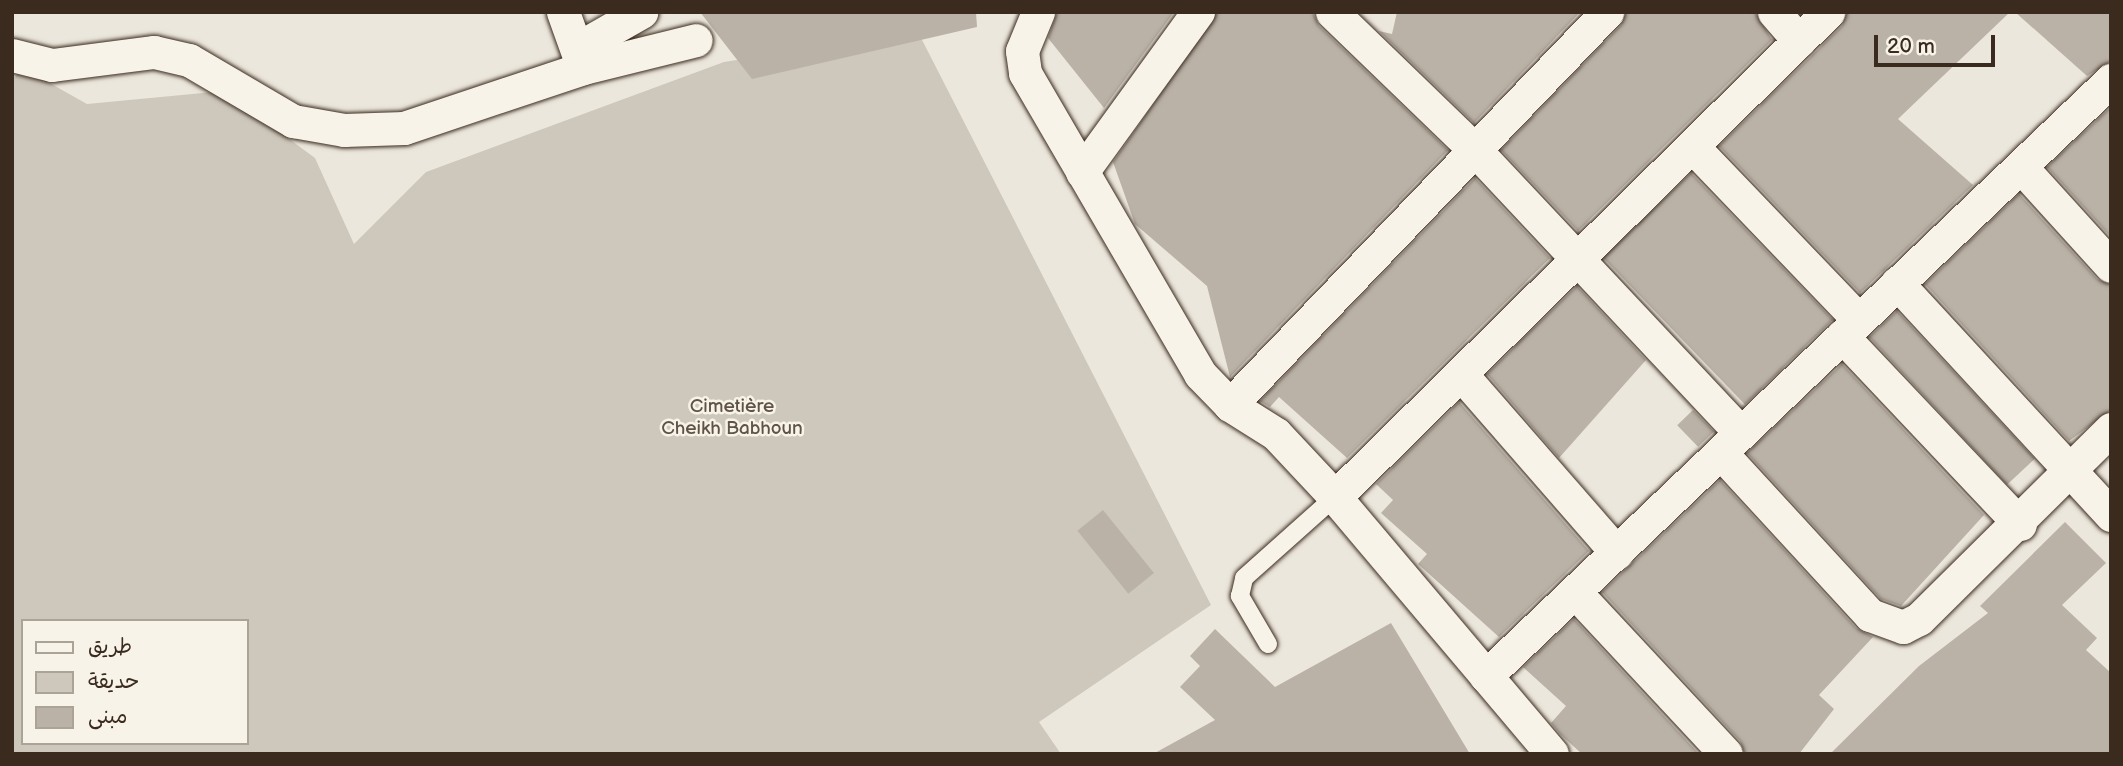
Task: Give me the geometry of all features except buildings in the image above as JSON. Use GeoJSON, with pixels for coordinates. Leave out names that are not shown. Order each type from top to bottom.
{"type":"FeatureCollection","features":[{"type":"Feature","properties":{"kind":"street"},"geometry":{"type":"LineString","coordinates":[[563,12],[580,58]]}},
{"type":"Feature","properties":{"kind":"street"},"geometry":{"type":"LineString","coordinates":[[580,58],[641,12]]}},
{"type":"Feature","properties":{"kind":"street"},"geometry":{"type":"LineString","coordinates":[[1082,172],[1198,12]]}},
{"type":"Feature","properties":{"kind":"street"},"geometry":{"type":"LineString","coordinates":[[1332,12],[1476,151],[1577,258],[1885,625],[1919,619],[2020,524],[2111,429]]}},
{"type":"Feature","properties":{"kind":"street"},"geometry":{"type":"LineString","coordinates":[[1230,405],[1607,12]]}},
{"type":"Feature","properties":{"kind":"street"},"geometry":{"type":"LineString","coordinates":[[1774,12],[1799,41]]}},
{"type":"Feature","properties":{"kind":"street"},"geometry":{"type":"LineString","coordinates":[[1335,497],[1828,12]]}},
{"type":"Feature","properties":{"kind":"street"},"geometry":{"type":"LineString","coordinates":[[1037,13],[1022,51],[1025,73],[1200,374],[1230,405],[1276,434],[1335,497],[1552,754]]}},
{"type":"Feature","properties":{"kind":"street"},"geometry":{"type":"LineString","coordinates":[[12,55],[52,65],[154,52],[189,60],[293,121],[344,130],[404,128],[580,58],[696,40]]}},
{"type":"Feature","properties":{"kind":"street"},"geometry":{"type":"LineString","coordinates":[[1486,676],[2009,173],[2022,168],[2111,80]]}},
{"type":"Feature","properties":{"kind":"street"},"geometry":{"type":"LineString","coordinates":[[1692,146],[2020,524]]}},
{"type":"Feature","properties":{"kind":"street"},"geometry":{"type":"LineString","coordinates":[[2022,168],[2111,265]]}},
{"type":"Feature","properties":{"kind":"street"},"geometry":{"type":"LineString","coordinates":[[1897,283],[2111,515]]}},
{"type":"Feature","properties":{"kind":"street"},"geometry":{"type":"LineString","coordinates":[[1461,374],[1617,552]]}},
{"type":"Feature","properties":{"kind":"street"},"geometry":{"type":"LineString","coordinates":[[1575,592],[1726,754]]}},
{"type":"Feature","properties":{"kind":"lane"},"geometry":{"type":"LineString","coordinates":[[1268,644],[1240,596],[1244,578],[1335,497]]}},
{"type":"Feature","properties":{"kind":"green space","name":"Cimetière Cheikh Babhoun"},"geometry":{"type":"Polygon","coordinates":[[[918,32],[1211,605],[1039,722],[1061,754],[12,754],[12,80],[23,68],[87,104],[224,91],[315,158],[354,244],[426,172],[724,62],[918,32]]]}}]}
